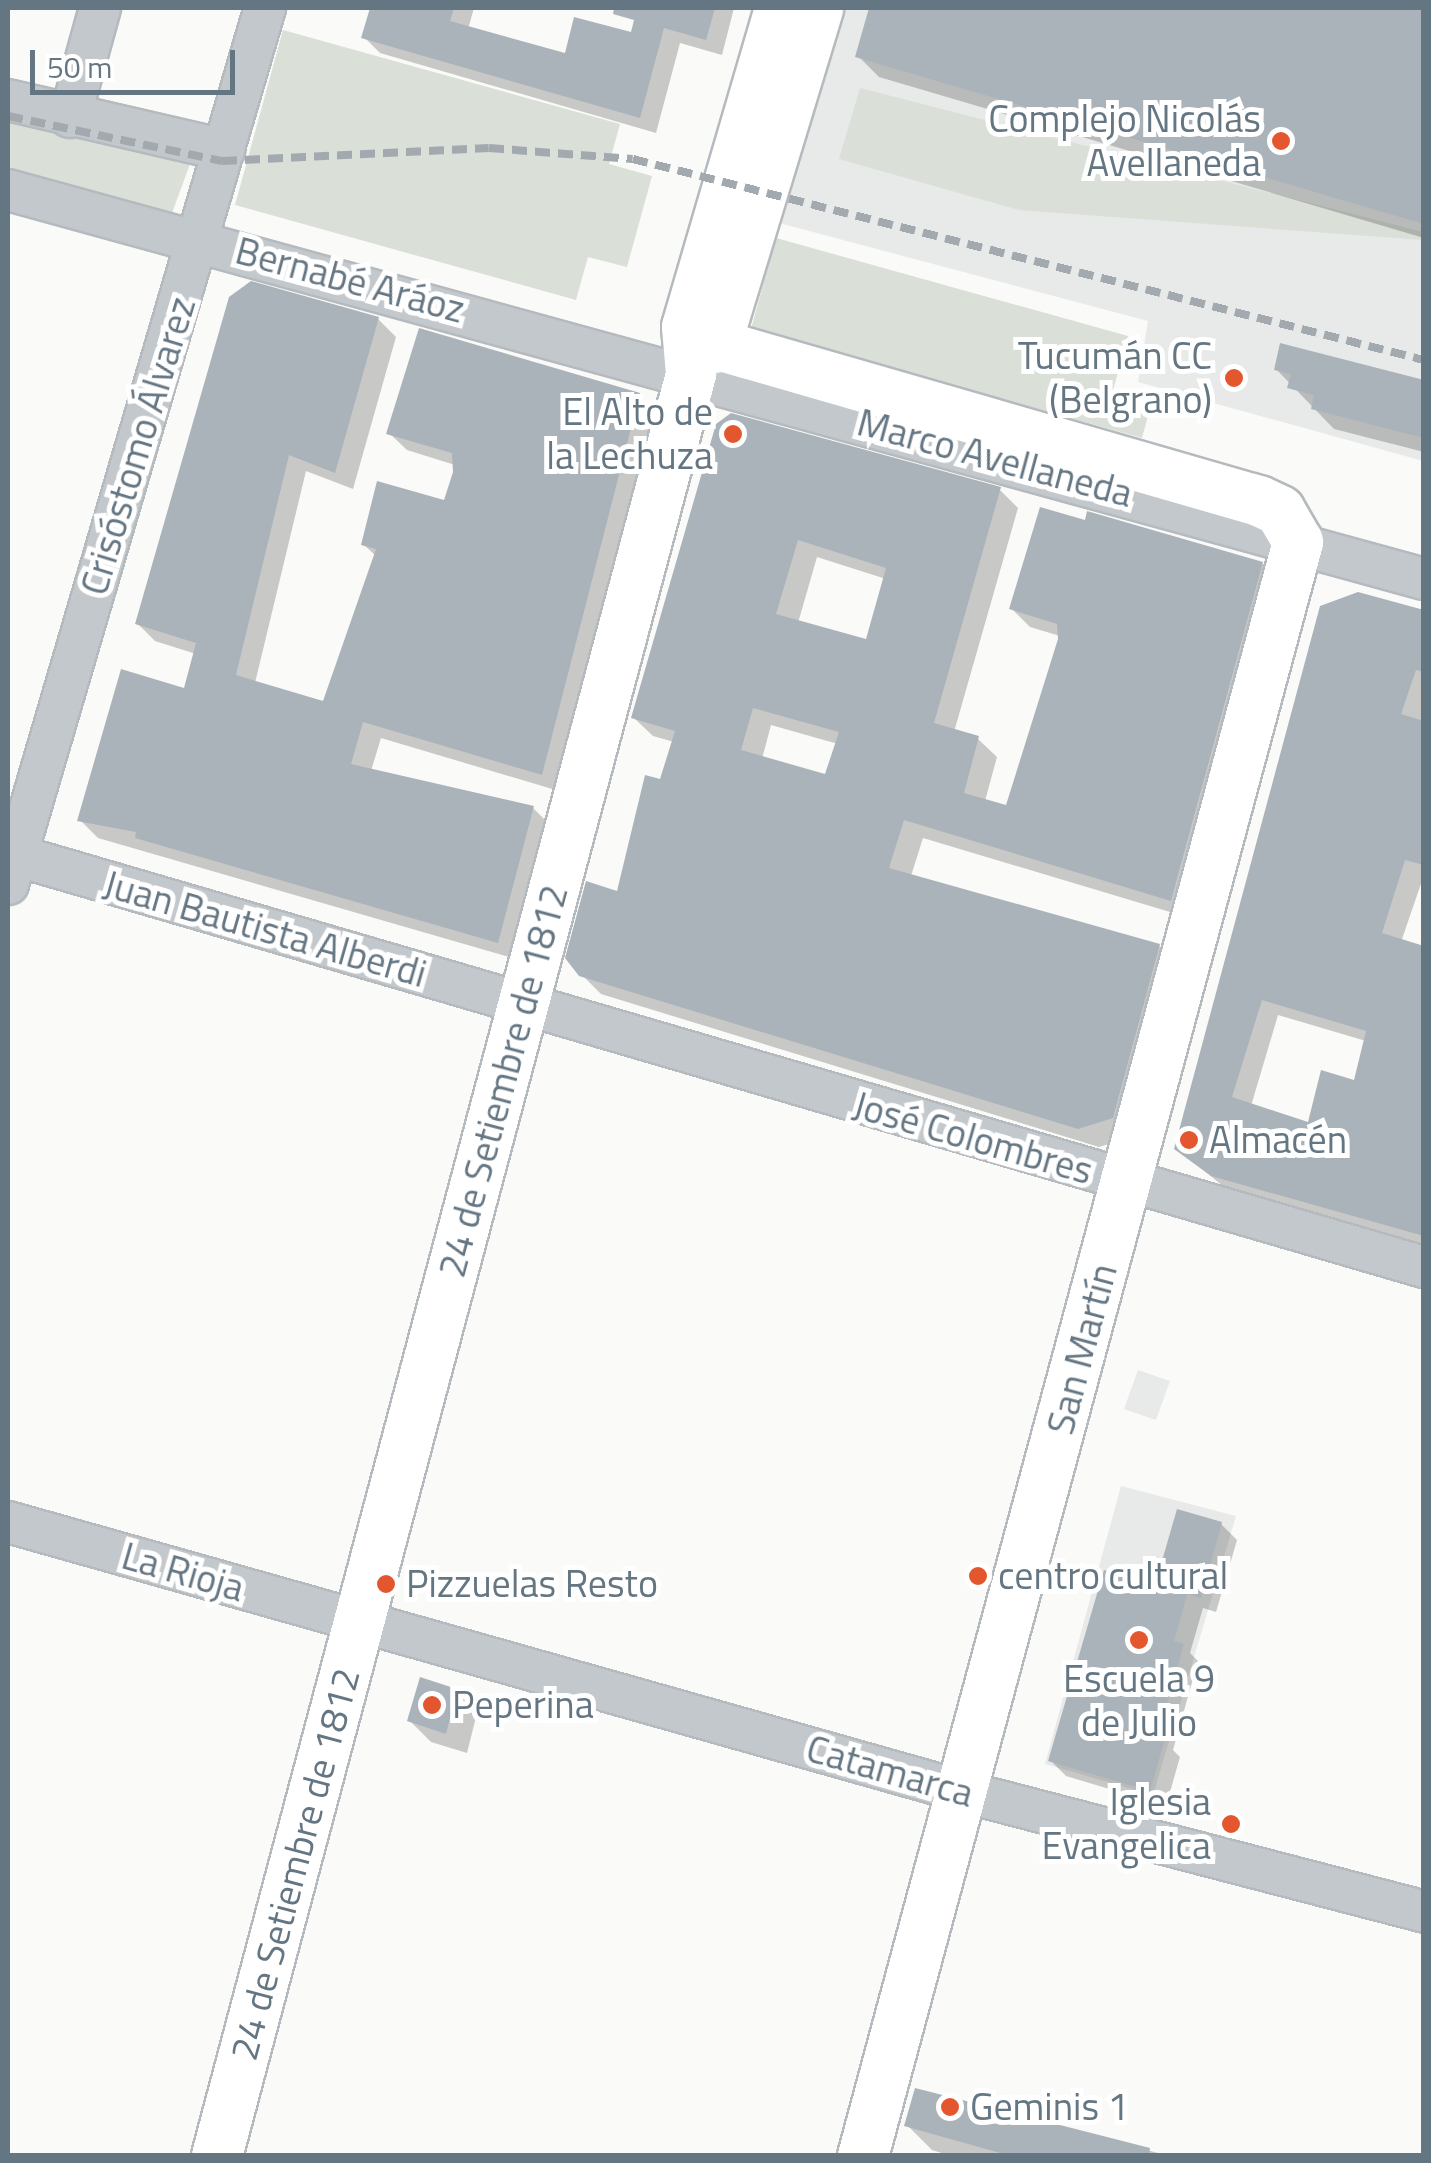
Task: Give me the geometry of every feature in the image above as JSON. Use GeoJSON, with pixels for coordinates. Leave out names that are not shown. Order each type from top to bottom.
{"type":"FeatureCollection","features":[{"type":"Feature","properties":{"kind":"main road","name":"24 de Setiembre de 1812"},"geometry":{"type":"LineString","coordinates":[[704,359],[687,327],[780,8]]}},
{"type":"Feature","properties":{"kind":"main road","name":"24 de Setiembre de 1812"},"geometry":{"type":"LineString","coordinates":[[217,2156],[524,1003],[704,359],[818,8]]}},
{"type":"Feature","properties":{"kind":"main road","name":"Marco Avellaneda"},"geometry":{"type":"LineString","coordinates":[[704,359],[1260,501],[1280,511],[1298,542]]}},
{"type":"Feature","properties":{"kind":"main road","name":"San Martín"},"geometry":{"type":"LineString","coordinates":[[863,2156],[1298,542]]}},
{"type":"Feature","properties":{"kind":"street"},"geometry":{"type":"LineString","coordinates":[[70,117],[100,8]]}},
{"type":"Feature","properties":{"kind":"street","name":"Crisóstomo Álvarez"},"geometry":{"type":"LineString","coordinates":[[10,864],[200,239],[265,8]]}},
{"type":"Feature","properties":{"kind":"street"},"geometry":{"type":"LineString","coordinates":[[8,100],[224,150]]}},
{"type":"Feature","properties":{"kind":"street","name":"Bernabé Aráoz"},"geometry":{"type":"LineString","coordinates":[[8,190],[704,359]]}},
{"type":"Feature","properties":{"kind":"street"},"geometry":{"type":"LineString","coordinates":[[1298,542],[1424,579]]}},
{"type":"Feature","properties":{"kind":"street","name":"Juan Bautista Alberdi"},"geometry":{"type":"LineString","coordinates":[[10,864],[524,1003]]}},
{"type":"Feature","properties":{"kind":"street","name":"José Colombres"},"geometry":{"type":"LineString","coordinates":[[524,1003],[1424,1267]]}},
{"type":"Feature","properties":{"kind":"street","name":"La Rioja"},"geometry":{"type":"LineString","coordinates":[[8,1522],[359,1622]]}},
{"type":"Feature","properties":{"kind":"street","name":"Catamarca"},"geometry":{"type":"LineString","coordinates":[[359,1622],[961,1791],[1424,1912]]}},
{"type":"Feature","properties":{"kind":"shaded area"},"geometry":{"type":"Polygon","coordinates":[[[843,8],[1423,8],[1423,461],[1138,382],[1148,321],[779,223],[843,8]]]}},
{"type":"Feature","properties":{"kind":"shaded area"},"geometry":{"type":"Polygon","coordinates":[[[283,30],[620,124],[609,164],[652,176],[627,267],[588,257],[576,300],[235,205],[283,30]]]}},
{"type":"Feature","properties":{"kind":"shaded area"},"geometry":{"type":"Polygon","coordinates":[[[860,88],[1423,232],[1423,240],[1019,210],[839,159],[860,88]]]}},
{"type":"Feature","properties":{"kind":"shaded area"},"geometry":{"type":"Polygon","coordinates":[[[8,119],[190,164],[172,213],[8,171],[8,119]]]}},
{"type":"Feature","properties":{"kind":"shaded area"},"geometry":{"type":"Polygon","coordinates":[[[776,238],[1128,336],[1112,394],[1151,405],[1142,438],[751,329],[776,238]]]}},
{"type":"Feature","properties":{"kind":"shaded area"},"geometry":{"type":"Polygon","coordinates":[[[1138,1370],[1170,1381],[1156,1420],[1124,1409],[1138,1370]]]}},
{"type":"Feature","properties":{"kind":"shaded area","name":"Escuela 9 de Julio"},"geometry":{"type":"Polygon","coordinates":[[[1121,1486],[1236,1516],[1153,1795],[1045,1764],[1121,1486]]]}},
{"type":"Feature","properties":{"kind":"building"},"geometry":{"type":"Polygon","coordinates":[[[370,8],[454,8],[450,21],[565,53],[574,17],[631,32],[634,20],[613,14],[614,8],[715,8],[706,40],[664,28],[640,118],[361,38],[370,8]]]}},
{"type":"Feature","properties":{"kind":"building","name":"Complejo Nicolás Avellaneda"},"geometry":{"type":"Polygon","coordinates":[[[869,8],[1424,8],[1424,224],[855,57],[869,8]]]}},
{"type":"Feature","properties":{"kind":"building"},"geometry":{"type":"Polygon","coordinates":[[[251,281],[379,317],[335,473],[289,455],[236,675],[323,701],[376,549],[361,545],[377,481],[444,500],[453,472],[452,453],[386,434],[419,328],[640,393],[542,775],[363,722],[351,764],[534,806],[498,943],[135,838],[136,832],[77,821],[121,669],[184,688],[196,643],[135,624],[229,297],[251,281]]]}},
{"type":"Feature","properties":{"kind":"building"},"geometry":{"type":"Polygon","coordinates":[[[1280,343],[1424,380],[1424,438],[1311,409],[1314,395],[1287,388],[1291,374],[1274,370],[1280,343]]]}},
{"type":"Feature","properties":{"kind":"building"},"geometry":{"type":"Polygon","coordinates":[[[731,413],[1001,487],[934,723],[979,736],[964,793],[1006,805],[1058,639],[1057,624],[1009,609],[1040,507],[1085,520],[1087,511],[1263,562],[1171,901],[904,820],[889,868],[1160,944],[1113,1118],[1078,1129],[579,976],[565,958],[586,881],[617,891],[645,775],[660,779],[675,731],[631,718],[716,424],[731,413]],[[798,540],[776,614],[866,639],[886,568],[798,540]],[[753,708],[741,750],[825,774],[839,732],[753,708]]]}},
{"type":"Feature","properties":{"kind":"building"},"geometry":{"type":"Polygon","coordinates":[[[1358,592],[1424,610],[1424,672],[1416,670],[1401,714],[1424,721],[1424,865],[1405,860],[1382,933],[1424,946],[1424,1236],[1211,1176],[1174,1149],[1320,606],[1358,592]],[[1262,1000],[1232,1097],[1308,1122],[1321,1070],[1354,1080],[1366,1031],[1262,1000]]]}},
{"type":"Feature","properties":{"kind":"building","name":"Escuela 9 de Julio"},"geometry":{"type":"Polygon","coordinates":[[[1177,1509],[1222,1522],[1201,1598],[1187,1594],[1174,1641],[1184,1644],[1157,1737],[1165,1739],[1150,1791],[1048,1761],[1104,1570],[1155,1585],[1177,1509]]]}},
{"type":"Feature","properties":{"kind":"building","name":"Peperina"},"geometry":{"type":"Polygon","coordinates":[[[420,1677],[457,1689],[446,1734],[407,1721],[420,1677]]]}},
{"type":"Feature","properties":{"kind":"building","name":"Geminis 1"},"geometry":{"type":"Polygon","coordinates":[[[915,2088],[1150,2148],[1149,2156],[1011,2156],[904,2126],[915,2088]]]}},
{"type":"Feature","properties":{"kind":"railway"},"geometry":{"type":"LineString","coordinates":[[8,116],[222,161],[489,148],[633,159],[1424,360]]}},
{"type":"Feature","properties":{"kind":"place","name":"Complejo Nicolás Avellaneda"},"geometry":{"type":"Point","coordinates":[1281,141]}},
{"type":"Feature","properties":{"kind":"place","name":"Tucumán CC (Belgrano)"},"geometry":{"type":"Point","coordinates":[1234,378]}},
{"type":"Feature","properties":{"kind":"place","name":"El Alto de la Lechuza"},"geometry":{"type":"Point","coordinates":[733,434]}},
{"type":"Feature","properties":{"kind":"place","name":"Almacén"},"geometry":{"type":"Point","coordinates":[1189,1140]}},
{"type":"Feature","properties":{"kind":"place","name":"centro cultural"},"geometry":{"type":"Point","coordinates":[978,1576]}},
{"type":"Feature","properties":{"kind":"place","name":"Pizzuelas Resto"},"geometry":{"type":"Point","coordinates":[386,1584]}},
{"type":"Feature","properties":{"kind":"place","name":"Escuela 9 de Julio"},"geometry":{"type":"Point","coordinates":[1139,1640]}},
{"type":"Feature","properties":{"kind":"place","name":"Peperina"},"geometry":{"type":"Point","coordinates":[432,1705]}},
{"type":"Feature","properties":{"kind":"place","name":"Iglesia Evangelica"},"geometry":{"type":"Point","coordinates":[1231,1824]}},
{"type":"Feature","properties":{"kind":"place","name":"Geminis 1"},"geometry":{"type":"Point","coordinates":[950,2107]}}]}
